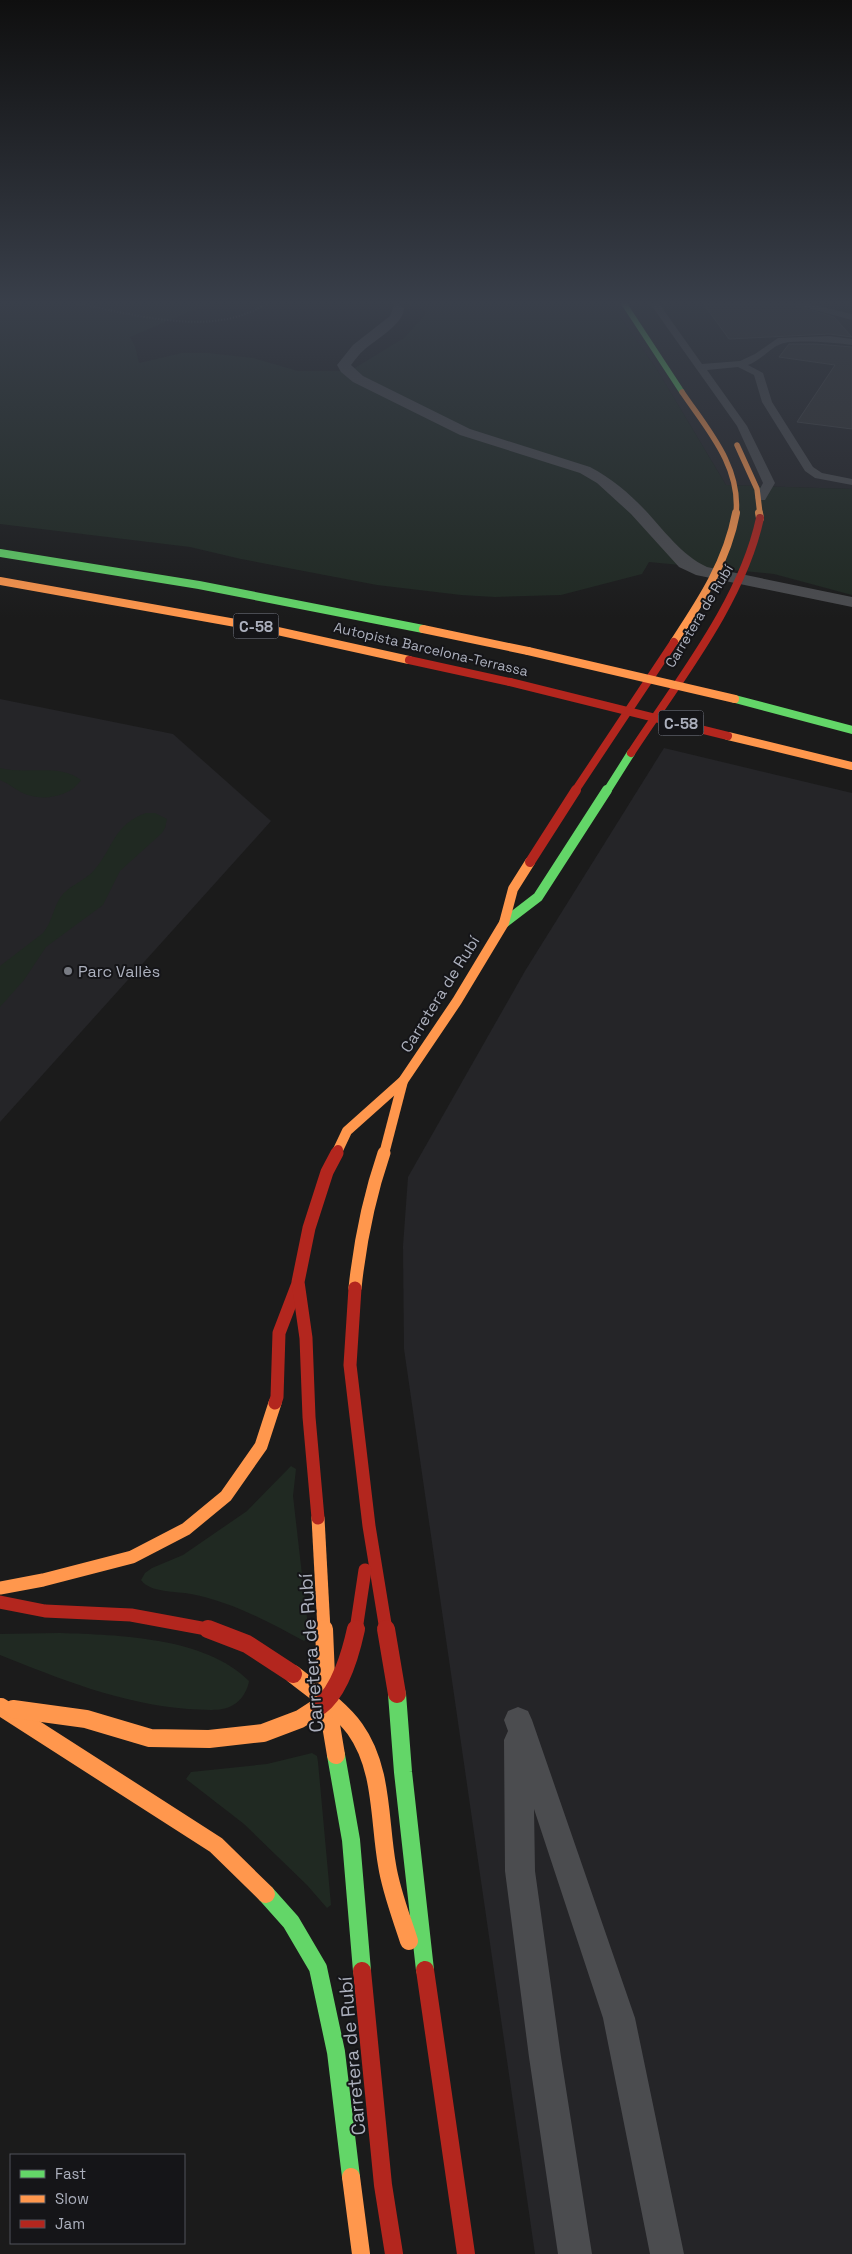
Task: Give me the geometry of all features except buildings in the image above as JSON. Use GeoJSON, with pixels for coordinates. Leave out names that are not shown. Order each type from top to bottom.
{"type":"FeatureCollection","features":[{"type":"Feature","properties":{"kind":"main road","name":"Carretera de Rubí"},"geometry":{"type":"LineString","coordinates":[[394,2254],[383,2185],[371,2074],[350,1840],[328,1701],[322,1561],[309,1417],[306,1338],[298,1282],[309,1228],[324,1181],[347,1131],[403,1082],[457,1001],[504,923],[513,889],[592,764],[668,651],[716,575],[735,529],[737,490],[728,461],[693,407]]}},
{"type":"Feature","properties":{"kind":"main road","name":"Carretera de Rubí"},"geometry":{"type":"LineString","coordinates":[[504,923],[538,897],[705,639],[740,579],[754,550],[760,519],[761,498],[755,479],[729,432]]}},
{"type":"Feature","properties":{"kind":"main road"},"geometry":{"type":"LineString","coordinates":[[668,651],[690,632],[723,584],[740,579],[732,568],[740,552],[741,540],[735,529]]}},
{"type":"Feature","properties":{"kind":"main road","name":"Autopista Barcelona-Terrassa"},"geometry":{"type":"LineString","coordinates":[[0,553],[64,562],[360,615],[528,650],[693,688],[852,730]]}},
{"type":"Feature","properties":{"kind":"main road","name":"Autopista Barcelona-Terrassa"},"geometry":{"type":"LineString","coordinates":[[0,581],[264,628],[510,682],[852,766]]}},
{"type":"Feature","properties":{"kind":"main road","name":"Carretera de Rubí"},"geometry":{"type":"LineString","coordinates":[[403,1082],[387,1146],[371,1191],[359,1252],[352,1317],[350,1364],[369,1526],[399,1707],[402,1772],[428,2002],[466,2254]]}},
{"type":"Feature","properties":{"kind":"main road"},"geometry":{"type":"LineString","coordinates":[[0,1588],[43,1580],[132,1557],[186,1529],[226,1496],[260,1446],[277,1397],[280,1333],[298,1282]]}},
{"type":"Feature","properties":{"kind":"main road"},"geometry":{"type":"LineString","coordinates":[[1,1707],[86,1719],[150,1738],[208,1738],[263,1733],[300,1719],[328,1701],[349,1660],[361,1611],[369,1526]]}},
{"type":"Feature","properties":{"kind":"main road"},"geometry":{"type":"LineString","coordinates":[[0,1602],[46,1611],[131,1615],[206,1628],[247,1644],[292,1673],[328,1701],[356,1730],[369,1754],[376,1783],[387,1868],[428,2002]]}},
{"type":"Feature","properties":{"kind":"main road"},"geometry":{"type":"LineString","coordinates":[[1,1707],[216,1845],[263,1890],[291,1922],[318,1968],[336,2052],[361,2254]]}},
{"type":"Feature","properties":{"kind":"street"},"geometry":{"type":"LineString","coordinates":[[414,407],[465,432],[563,462],[585,470],[603,480],[637,510],[686,563],[716,575],[852,602]]}},
{"type":"Feature","properties":{"kind":"lane"},"geometry":{"type":"LineString","coordinates":[[727,407],[746,434],[768,482],[761,498]]}},
{"type":"Feature","properties":{"kind":"lane"},"geometry":{"type":"LineString","coordinates":[[770,407],[810,469],[819,476],[852,482]]}},
{"type":"Feature","properties":{"kind":"lane"},"geometry":{"type":"LineString","coordinates":[[575,2254],[545,2056],[520,1871],[518,1720],[620,2018],[667,2254]]}},
{"type":"Feature","properties":{"kind":"shaded area"},"geometry":{"type":"Polygon","coordinates":[[[0,407],[679,407],[726,485],[852,489],[852,595],[774,574],[649,562],[642,574],[561,595],[495,597],[461,595],[377,585],[241,559],[190,547],[0,524],[0,407]]]}},
{"type":"Feature","properties":{"kind":"shaded area"},"geometry":{"type":"Polygon","coordinates":[[[679,407],[852,407],[852,489],[726,485],[679,407]]]}},
{"type":"Feature","properties":{"kind":"shaded area","name":"Parc Vallès"},"geometry":{"type":"Polygon","coordinates":[[[0,699],[173,734],[271,821],[0,1122],[0,699]]]}},
{"type":"Feature","properties":{"kind":"shaded area"},"geometry":{"type":"Polygon","coordinates":[[[664,748],[852,793],[852,2254],[535,2254],[404,1349],[403,1246],[408,1177],[525,971],[664,748]]]}},
{"type":"Feature","properties":{"kind":"shaded area"},"geometry":{"type":"Polygon","coordinates":[[[0,768],[63,772],[81,780],[71,790],[57,796],[35,797],[24,794],[0,780],[0,768]]]}},
{"type":"Feature","properties":{"kind":"shaded area"},"geometry":{"type":"Polygon","coordinates":[[[146,813],[155,813],[167,819],[162,833],[120,871],[103,905],[46,947],[24,980],[0,1007],[0,966],[43,933],[63,894],[91,873],[101,861],[120,830],[135,818],[146,813]]]}},
{"type":"Feature","properties":{"kind":"shaded area"},"geometry":{"type":"Polygon","coordinates":[[[291,1466],[296,1469],[293,1496],[308,1627],[307,1638],[304,1641],[263,1619],[235,1607],[206,1597],[150,1587],[141,1580],[145,1573],[152,1568],[183,1555],[247,1511],[291,1466]]]}},
{"type":"Feature","properties":{"kind":"shaded area"},"geometry":{"type":"Polygon","coordinates":[[[60,1633],[134,1637],[186,1647],[209,1655],[231,1666],[249,1681],[248,1686],[244,1695],[237,1703],[227,1708],[210,1710],[163,1706],[139,1702],[92,1689],[0,1655],[0,1634],[60,1633]]]}},
{"type":"Feature","properties":{"kind":"shaded area"},"geometry":{"type":"Polygon","coordinates":[[[312,1753],[317,1756],[318,1762],[331,1905],[327,1908],[307,1885],[244,1824],[186,1779],[191,1772],[267,1764],[312,1753]]]}},
{"type":"Feature","properties":{"kind":"traffic: fast"},"geometry":{"type":"LineString","coordinates":[[0,553],[199,585],[423,629]]}},
{"type":"Feature","properties":{"kind":"traffic: fast"},"geometry":{"type":"LineString","coordinates":[[735,699],[852,730]]}},
{"type":"Feature","properties":{"kind":"traffic: fast"},"geometry":{"type":"LineString","coordinates":[[504,923],[538,897],[631,753]]}},
{"type":"Feature","properties":{"kind":"traffic: fast"},"geometry":{"type":"LineString","coordinates":[[397,1694],[403,1772],[425,1970]]}},
{"type":"Feature","properties":{"kind":"traffic: fast"},"geometry":{"type":"LineString","coordinates":[[336,1755],[351,1840],[362,1971]]}},
{"type":"Feature","properties":{"kind":"traffic: fast"},"geometry":{"type":"LineString","coordinates":[[266,1894],[291,1922],[318,1968],[336,2052],[351,2177]]}},
{"type":"Feature","properties":{"kind":"traffic: slow"},"geometry":{"type":"LineString","coordinates":[[674,642],[701,601],[724,557],[732,534],[736,511],[735,487],[729,463],[692,407]]}},
{"type":"Feature","properties":{"kind":"traffic: slow"},"geometry":{"type":"LineString","coordinates":[[737,445],[757,489],[760,518]]}},
{"type":"Feature","properties":{"kind":"traffic: slow"},"geometry":{"type":"LineString","coordinates":[[0,581],[264,628],[409,660]]}},
{"type":"Feature","properties":{"kind":"traffic: slow"},"geometry":{"type":"LineString","coordinates":[[423,629],[528,651]]}},
{"type":"Feature","properties":{"kind":"traffic: slow"},"geometry":{"type":"LineString","coordinates":[[528,651],[735,699]]}},
{"type":"Feature","properties":{"kind":"traffic: slow"},"geometry":{"type":"LineString","coordinates":[[728,736],[852,766]]}},
{"type":"Feature","properties":{"kind":"traffic: slow"},"geometry":{"type":"LineString","coordinates":[[338,1150],[347,1131],[403,1081],[457,1001],[504,923],[513,889],[530,862]]}},
{"type":"Feature","properties":{"kind":"traffic: slow"},"geometry":{"type":"LineString","coordinates":[[355,1288],[359,1252],[371,1191],[387,1145],[403,1081]]}},
{"type":"Feature","properties":{"kind":"traffic: slow"},"geometry":{"type":"LineString","coordinates":[[0,1588],[43,1580],[132,1557],[186,1529],[226,1496],[261,1446],[275,1403]]}},
{"type":"Feature","properties":{"kind":"traffic: slow"},"geometry":{"type":"LineString","coordinates":[[318,1518],[322,1561],[327,1701],[336,1755]]}},
{"type":"Feature","properties":{"kind":"traffic: slow"},"geometry":{"type":"LineString","coordinates":[[293,1674],[342,1714],[356,1730],[365,1745],[376,1779],[384,1850],[389,1876],[409,1941]]}},
{"type":"Feature","properties":{"kind":"traffic: slow"},"geometry":{"type":"LineString","coordinates":[[13,1709],[86,1719],[150,1738],[209,1739],[263,1733],[300,1719],[320,1706]]}},
{"type":"Feature","properties":{"kind":"traffic: slow"},"geometry":{"type":"LineString","coordinates":[[1,1707],[216,1845],[266,1894]]}},
{"type":"Feature","properties":{"kind":"traffic: slow"},"geometry":{"type":"LineString","coordinates":[[351,2177],[361,2254]]}},
{"type":"Feature","properties":{"kind":"traffic: jam"},"geometry":{"type":"LineString","coordinates":[[631,753],[711,631],[732,595],[749,558],[760,518]]}},
{"type":"Feature","properties":{"kind":"traffic: jam"},"geometry":{"type":"LineString","coordinates":[[530,862],[592,764],[674,642]]}},
{"type":"Feature","properties":{"kind":"traffic: jam"},"geometry":{"type":"LineString","coordinates":[[409,660],[510,682]]}},
{"type":"Feature","properties":{"kind":"traffic: jam"},"geometry":{"type":"LineString","coordinates":[[510,682],[728,736]]}},
{"type":"Feature","properties":{"kind":"traffic: jam"},"geometry":{"type":"LineString","coordinates":[[318,1518],[309,1417],[306,1338],[298,1282],[309,1228],[327,1172],[338,1150]]}},
{"type":"Feature","properties":{"kind":"traffic: jam"},"geometry":{"type":"LineString","coordinates":[[275,1403],[277,1397],[279,1333],[297,1286]]}},
{"type":"Feature","properties":{"kind":"traffic: jam"},"geometry":{"type":"LineString","coordinates":[[355,1288],[350,1365],[369,1526],[397,1694]]}},
{"type":"Feature","properties":{"kind":"traffic: jam"},"geometry":{"type":"LineString","coordinates":[[320,1706],[332,1692],[349,1655],[359,1613],[365,1570]]}},
{"type":"Feature","properties":{"kind":"traffic: jam"},"geometry":{"type":"LineString","coordinates":[[0,1602],[45,1611],[131,1615],[206,1628],[247,1644],[293,1674]]}},
{"type":"Feature","properties":{"kind":"traffic: jam"},"geometry":{"type":"LineString","coordinates":[[425,1970],[466,2254]]}},
{"type":"Feature","properties":{"kind":"traffic: jam"},"geometry":{"type":"LineString","coordinates":[[362,1971],[383,2185],[394,2254]]}},
{"type":"Feature","properties":{"kind":"place","name":"Parc Vallès"},"geometry":{"type":"Point","coordinates":[68,971]}}]}
